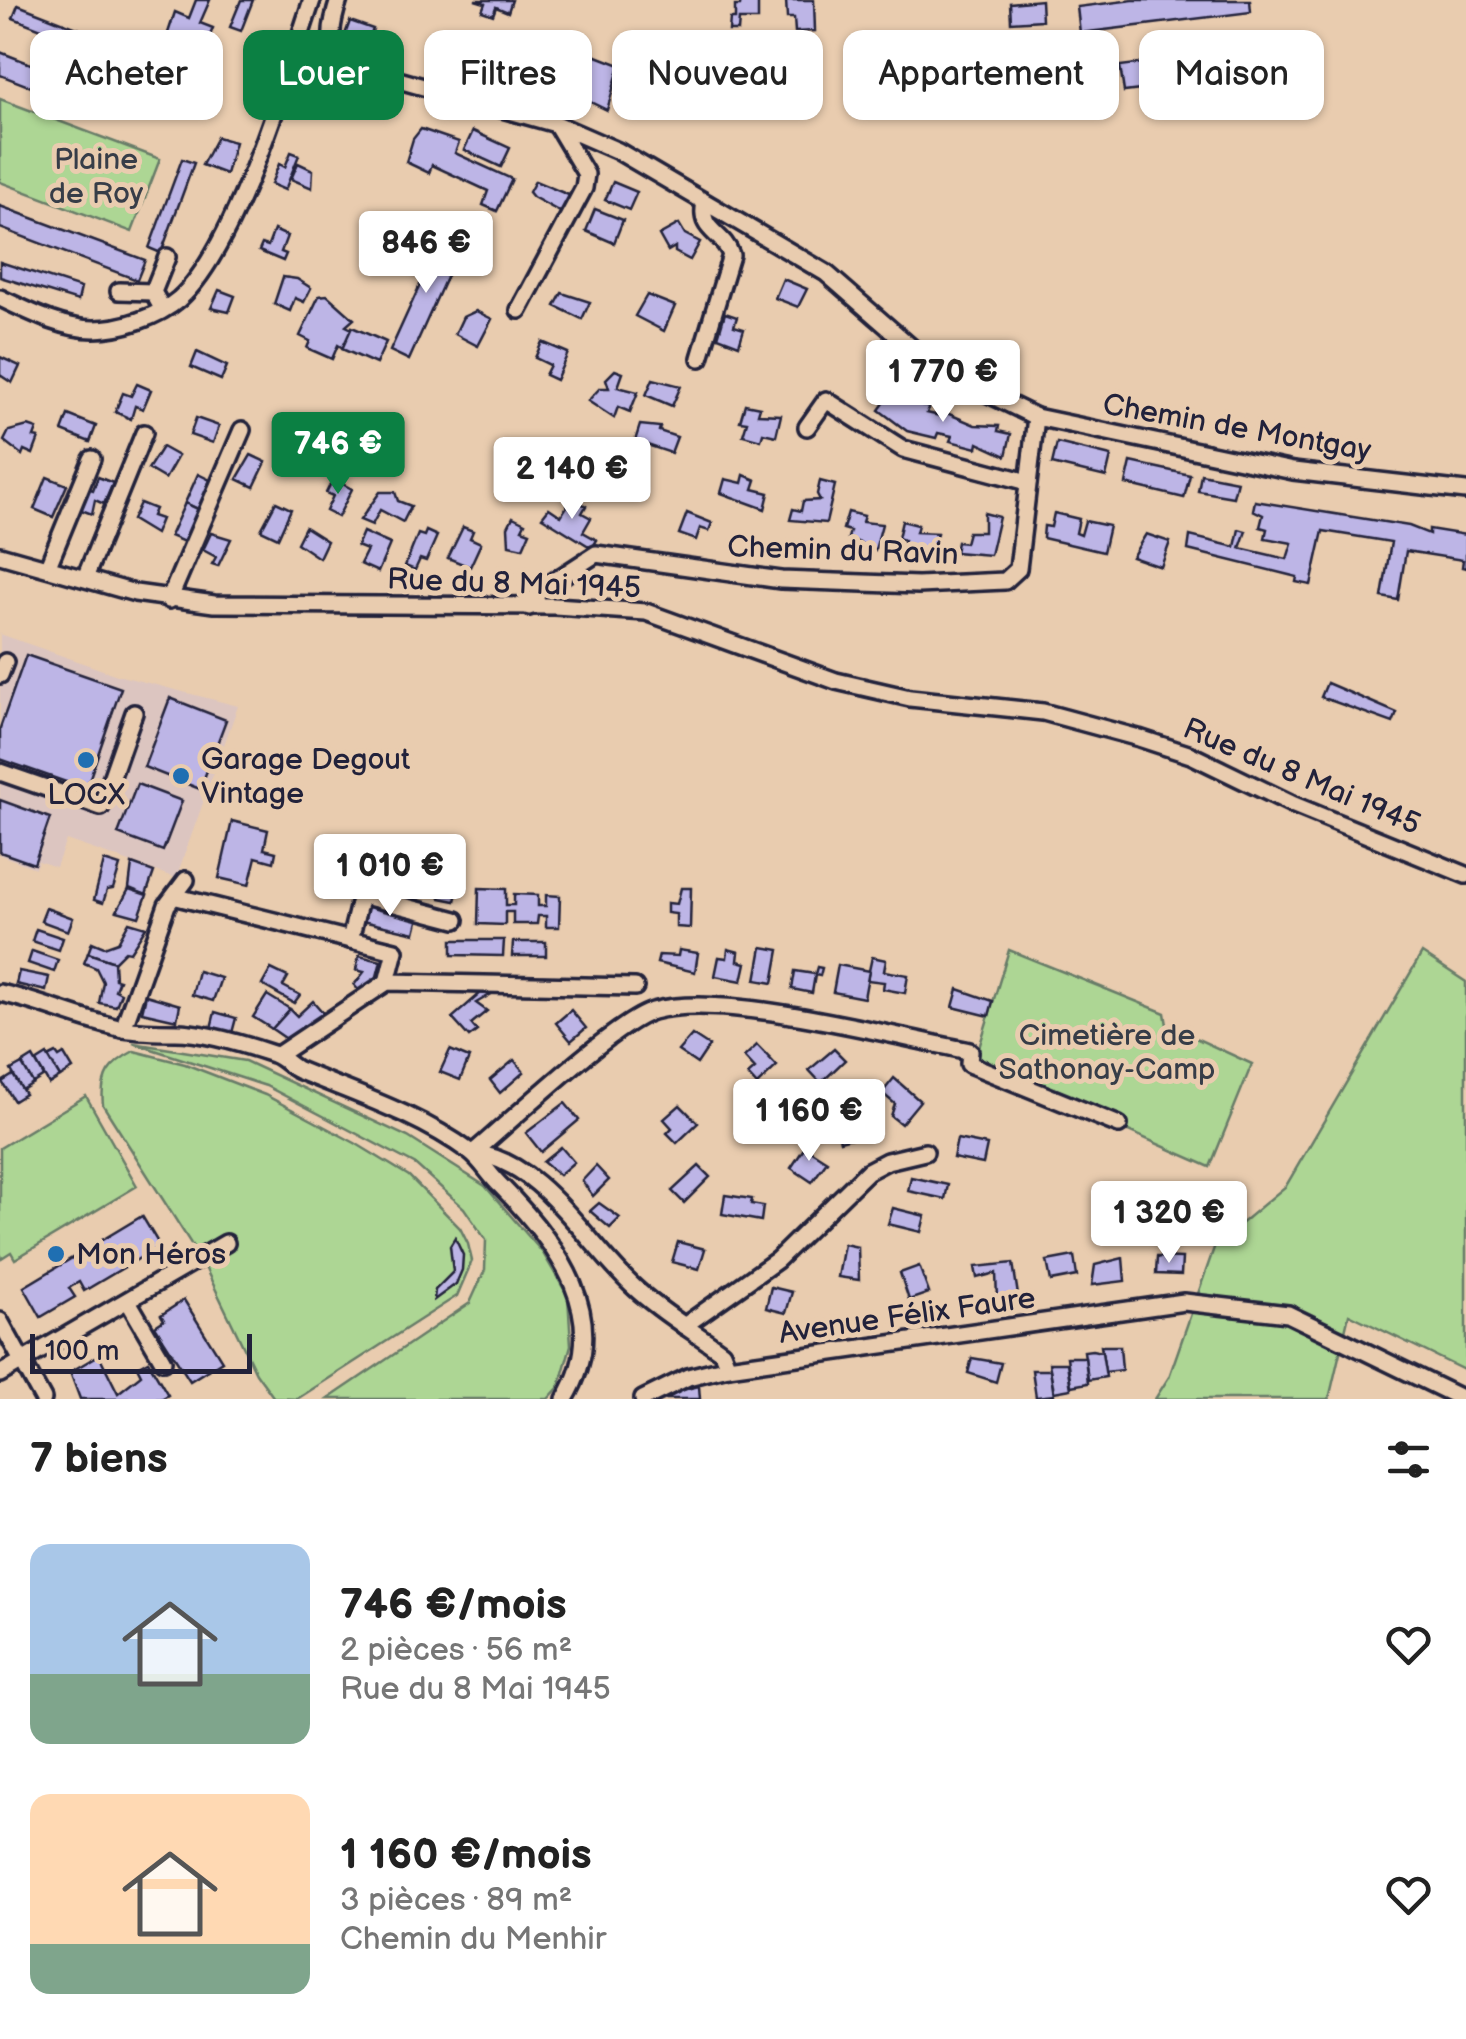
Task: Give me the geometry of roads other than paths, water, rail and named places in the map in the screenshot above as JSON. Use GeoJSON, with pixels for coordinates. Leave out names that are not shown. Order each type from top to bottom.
{"type":"FeatureCollection","features":[{"type":"Feature","properties":{"kind":"street"},"geometry":{"type":"LineString","coordinates":[[0,298],[39,316],[89,329],[121,327],[177,301],[216,247],[273,115],[312,0]]}},
{"type":"Feature","properties":{"kind":"street","name":"Chemin de Montgay"},"geometry":{"type":"LineString","coordinates":[[338,0],[330,36],[340,60],[352,67],[556,124],[618,152],[826,272],[935,368],[1036,417],[1293,471],[1466,491]]}},
{"type":"Feature","properties":{"kind":"street"},"geometry":{"type":"LineString","coordinates":[[519,310],[584,188],[586,174],[556,124]]}},
{"type":"Feature","properties":{"kind":"street"},"geometry":{"type":"LineString","coordinates":[[700,358],[731,255],[727,244],[701,218],[705,202]]}},
{"type":"Feature","properties":{"kind":"street"},"geometry":{"type":"LineString","coordinates":[[153,292],[167,257]]}},
{"type":"Feature","properties":{"kind":"street"},"geometry":{"type":"LineString","coordinates":[[118,291],[153,292]]}},
{"type":"Feature","properties":{"kind":"street"},"geometry":{"type":"LineString","coordinates":[[153,292],[162,308]]}},
{"type":"Feature","properties":{"kind":"street"},"geometry":{"type":"LineString","coordinates":[[808,427],[826,400],[903,448],[1028,482]]}},
{"type":"Feature","properties":{"kind":"street","name":"Chemin du Ravin"},"geometry":{"type":"LineString","coordinates":[[529,607],[539,591],[596,554],[717,574],[843,584],[1005,581],[1018,569],[1036,417]]}},
{"type":"Feature","properties":{"kind":"street"},"geometry":{"type":"LineString","coordinates":[[169,600],[242,430]]}},
{"type":"Feature","properties":{"kind":"street"},"geometry":{"type":"LineString","coordinates":[[85,578],[144,432]]}},
{"type":"Feature","properties":{"kind":"street"},"geometry":{"type":"LineString","coordinates":[[48,566],[92,459]]}},
{"type":"Feature","properties":{"kind":"street","name":"Rue du 8 Mai 1945"},"geometry":{"type":"LineString","coordinates":[[0,555],[169,600],[646,612],[836,682],[910,698],[1015,707],[1095,725],[1191,755],[1294,805],[1466,874]]}},
{"type":"Feature","properties":{"kind":"street"},"geometry":{"type":"LineString","coordinates":[[0,772],[100,807],[134,712]]}},
{"type":"Feature","properties":{"kind":"street"},"geometry":{"type":"LineString","coordinates":[[123,1029],[167,905],[186,880]]}},
{"type":"Feature","properties":{"kind":"street"},"geometry":{"type":"LineString","coordinates":[[350,940],[362,895],[456,920]]}},
{"type":"Feature","properties":{"kind":"street"},"geometry":{"type":"LineString","coordinates":[[177,896],[394,952],[386,982]]}},
{"type":"Feature","properties":{"kind":"street"},"geometry":{"type":"LineString","coordinates":[[278,1055],[386,982],[635,987]]}},
{"type":"Feature","properties":{"kind":"street"},"geometry":{"type":"LineString","coordinates":[[0,992],[47,1003],[70,1018],[158,1035],[176,1032],[278,1055],[292,1068],[368,1097],[473,1154],[524,1209],[559,1255],[576,1286],[586,1320],[585,1351],[565,1399]]}},
{"type":"Feature","properties":{"kind":"street"},"geometry":{"type":"LineString","coordinates":[[473,1154],[614,1035],[650,1012],[707,1003],[970,1050],[969,1064],[1119,1124]]}},
{"type":"Feature","properties":{"kind":"street"},"geometry":{"type":"LineString","coordinates":[[684,1326],[777,1260],[868,1171],[887,1161],[925,1152]]}},
{"type":"Feature","properties":{"kind":"street"},"geometry":{"type":"LineString","coordinates":[[473,1154],[496,1156],[533,1180],[632,1286],[722,1352],[728,1366]]}},
{"type":"Feature","properties":{"kind":"street"},"geometry":{"type":"LineString","coordinates":[[488,1173],[517,1170]]}},
{"type":"Feature","properties":{"kind":"street"},"geometry":{"type":"LineString","coordinates":[[0,1374],[226,1243]]}},
{"type":"Feature","properties":{"kind":"street"},"geometry":{"type":"LineString","coordinates":[[128,1301],[163,1362]]}},
{"type":"Feature","properties":{"kind":"street","name":"Avenue Félix Faure"},"geometry":{"type":"LineString","coordinates":[[643,1399],[688,1377],[728,1366],[1184,1302],[1288,1314],[1463,1399]]}},
{"type":"Feature","properties":{"kind":"street"},"geometry":{"type":"LineString","coordinates":[[0,1321],[44,1399]]}},
{"type":"Feature","properties":{"kind":"place","name":"LOCX"},"geometry":{"type":"Point","coordinates":[86,760]}},
{"type":"Feature","properties":{"kind":"place","name":"Garage Degout Vintage"},"geometry":{"type":"Point","coordinates":[181,776]}},
{"type":"Feature","properties":{"kind":"place","name":"Mon Héros"},"geometry":{"type":"Point","coordinates":[56,1254]}},
{"type":"Feature","properties":{"kind":"park label","name":"Plaine de Roy"},"geometry":{"type":"Point","coordinates":[96,176]}},
{"type":"Feature","properties":{"kind":"park label","name":"Cimetière de Sathonay-Camp"},"geometry":{"type":"Point","coordinates":[1107,1052]}}]}
